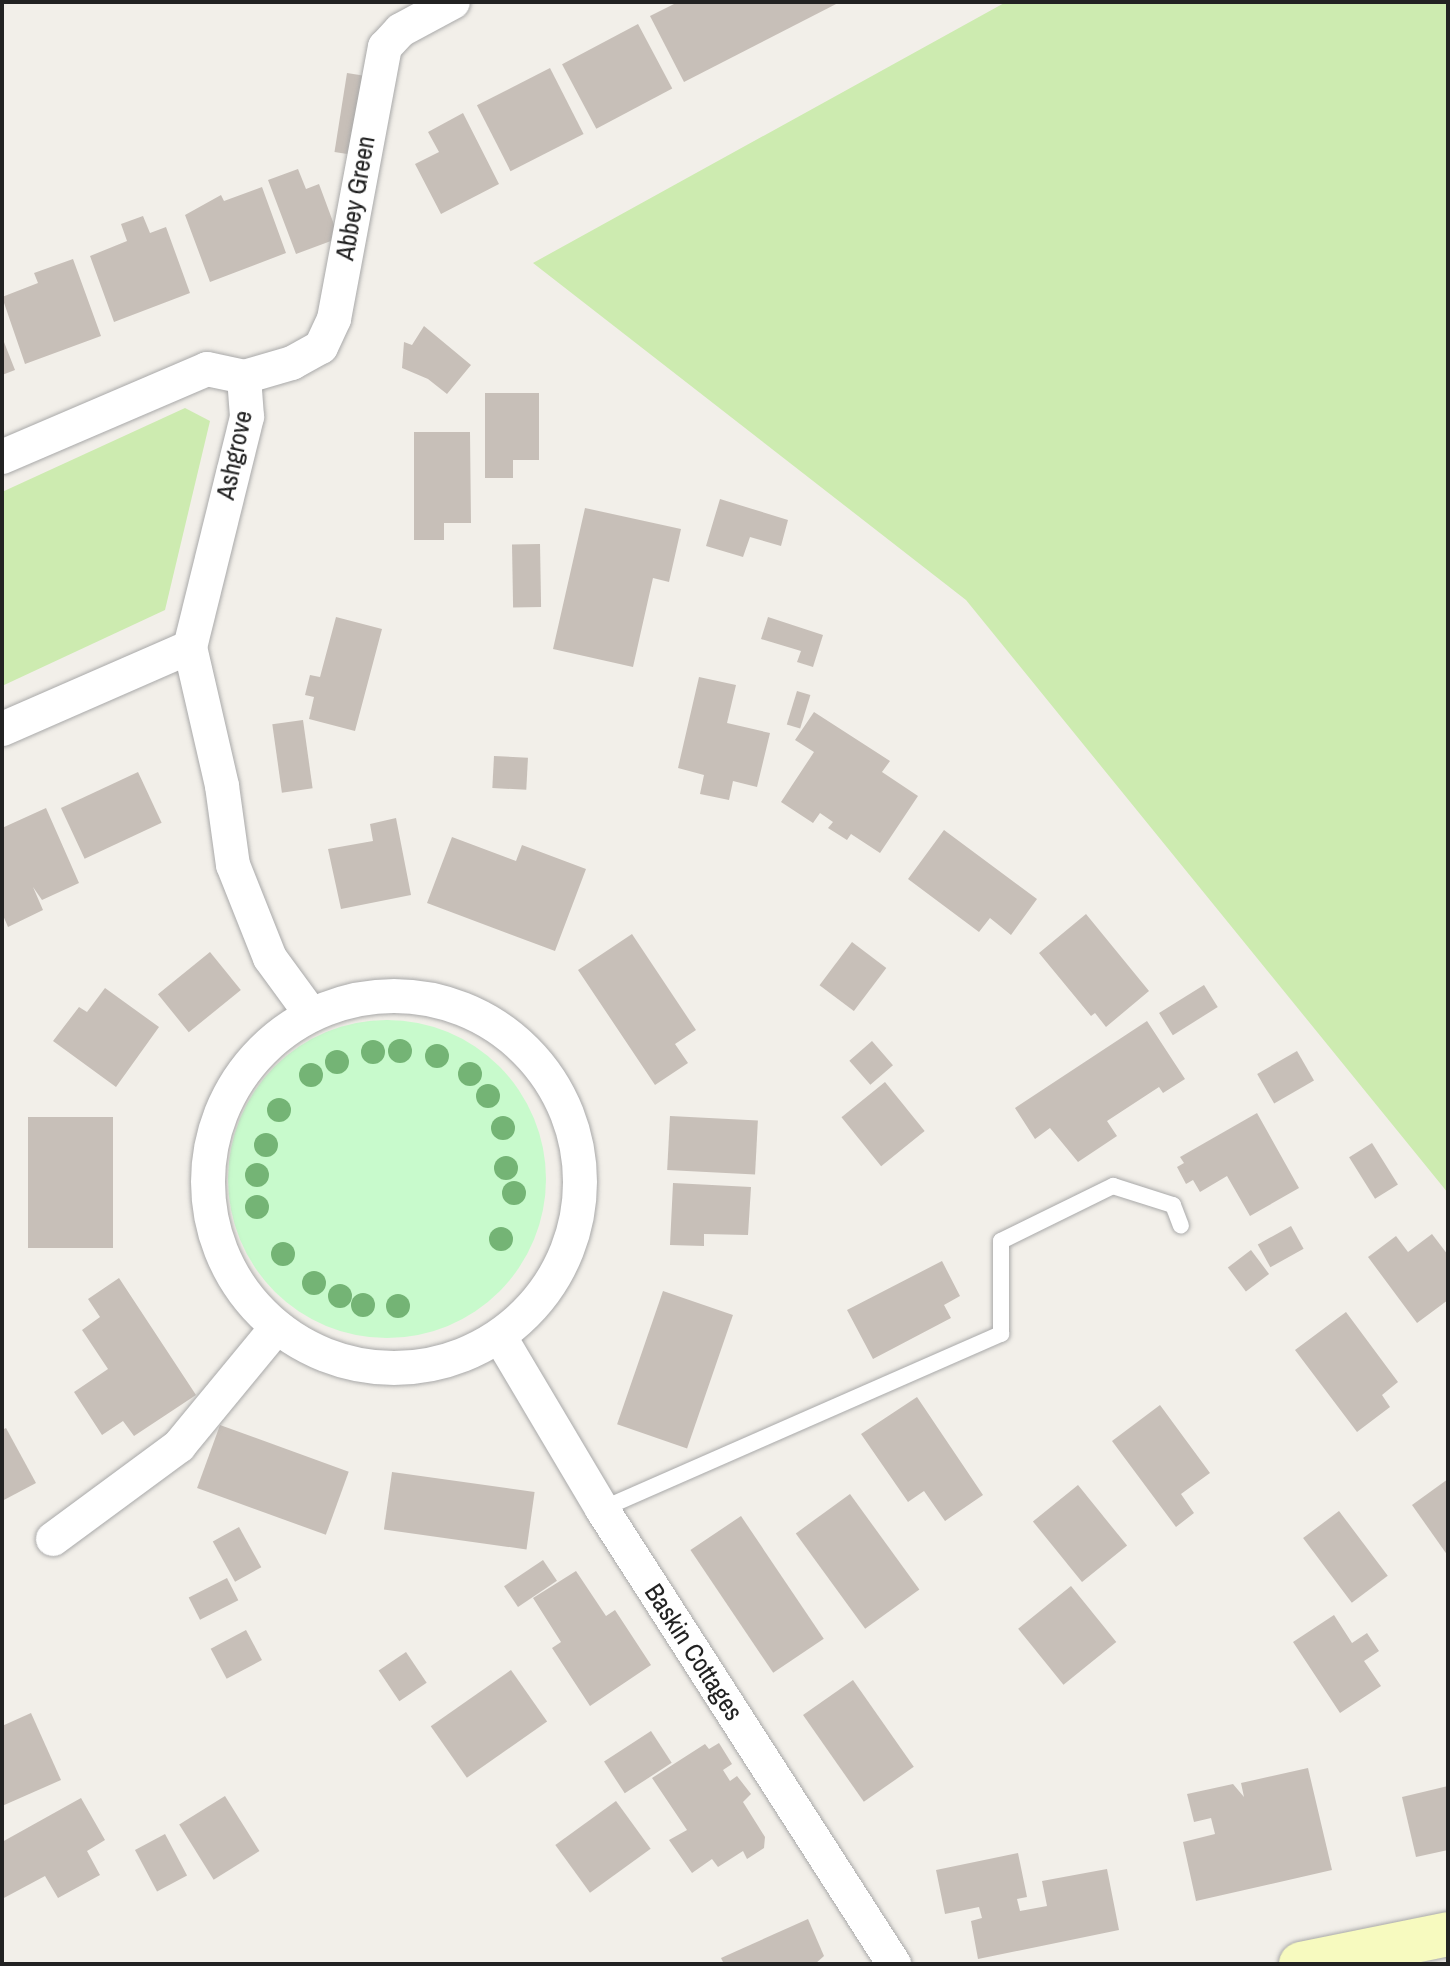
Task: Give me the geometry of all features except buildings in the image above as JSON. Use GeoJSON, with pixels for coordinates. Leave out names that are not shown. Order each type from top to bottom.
{"type":"FeatureCollection","features":[{"type":"Feature","properties":{"kind":"street","name":"Abbey Green"},"geometry":{"type":"LineString","coordinates":[[244,377],[292,363],[321,347],[334,319],[377,67],[401,30],[453,2]]}},
{"type":"Feature","properties":{"kind":"street","name":"Ashgrove"},"geometry":{"type":"LineString","coordinates":[[2,457],[207,369],[244,377],[247,417],[190,647],[222,786],[233,865],[270,958],[311,1014]]}},
{"type":"Feature","properties":{"kind":"street"},"geometry":{"type":"LineString","coordinates":[[2,729],[190,647]]}},
{"type":"Feature","properties":{"kind":"street"},"geometry":{"type":"LineString","coordinates":[[376,995],[452,1003],[505,1030],[547,1072],[580,1157],[569,1250],[543,1297],[500,1337],[393,1370],[340,1362],[277,1327],[259,1312],[214,1236],[207,1164],[221,1108],[256,1054],[311,1014],[376,995]]}},
{"type":"Feature","properties":{"kind":"street"},"geometry":{"type":"LineString","coordinates":[[53,1539],[179,1446],[277,1327]]}},
{"type":"Feature","properties":{"kind":"street","name":"Baskin Cottages"},"geometry":{"type":"LineString","coordinates":[[500,1337],[602,1509],[894,1964]]}},
{"type":"Feature","properties":{"kind":"street"},"geometry":{"type":"LineString","coordinates":[[1301,1964],[1448,1934]]}},
{"type":"Feature","properties":{"kind":"lane"},"geometry":{"type":"LineString","coordinates":[[602,1509],[1001,1334],[1001,1241],[1113,1186],[1173,1205],[1181,1226]]}},
{"type":"Feature","properties":{"kind":"green space"},"geometry":{"type":"Polygon","coordinates":[[[1006,2],[1448,2],[1448,1193],[966,600],[533,263],[1006,2]]]}},
{"type":"Feature","properties":{"kind":"green space"},"geometry":{"type":"Polygon","coordinates":[[[185,408],[210,421],[165,610],[2,686],[2,492],[185,408]]]}},
{"type":"Feature","properties":{"kind":"green space"},"geometry":{"type":"Polygon","coordinates":[[[371,1020],[403,1020],[448,1032],[500,1066],[534,1118],[546,1163],[546,1195],[534,1240],[500,1292],[448,1326],[403,1338],[371,1338],[341,1331],[312,1319],[286,1302],[264,1280],[247,1254],[235,1225],[228,1195],[228,1163],[235,1133],[247,1104],[264,1078],[286,1056],[312,1039],[341,1027],[371,1020]]]}}]}
